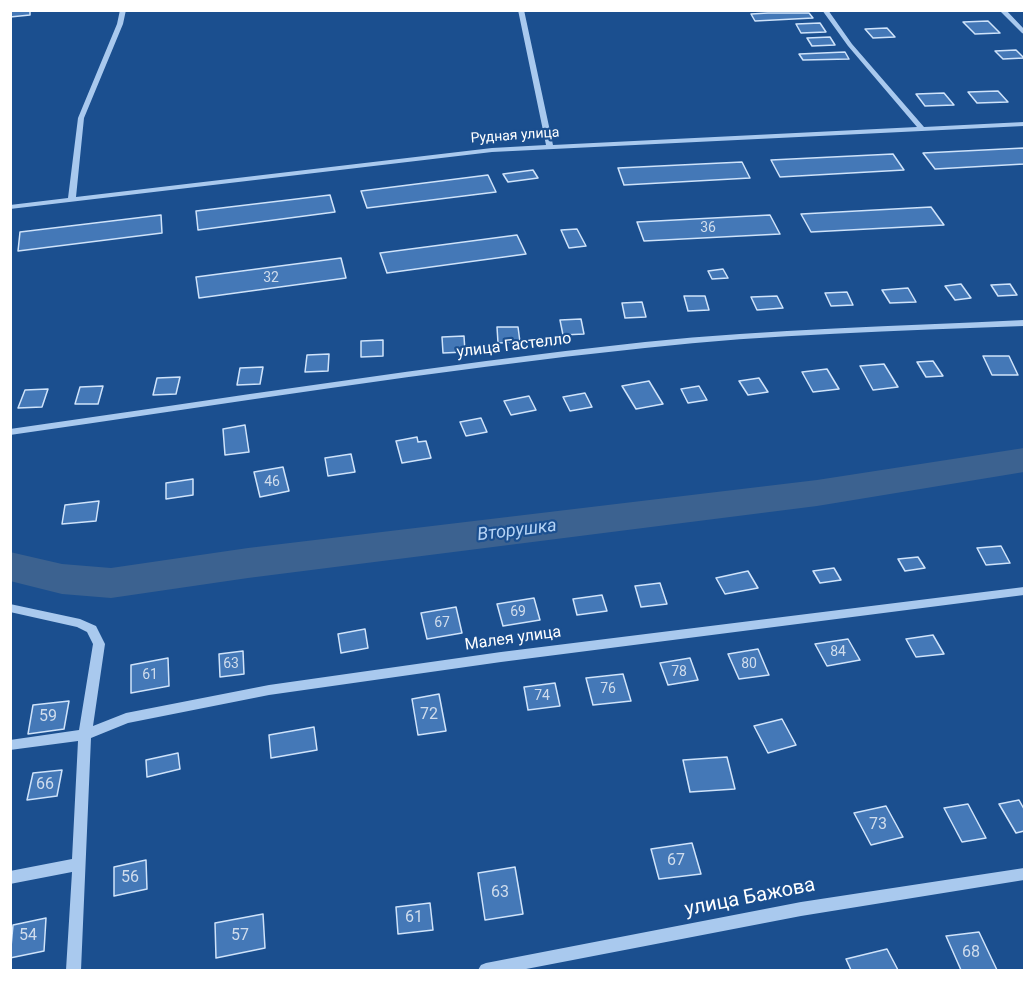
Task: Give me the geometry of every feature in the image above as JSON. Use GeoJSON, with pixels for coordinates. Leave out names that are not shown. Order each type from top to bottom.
{"type":"FeatureCollection","features":[{"type":"Feature","properties":{"kind":"street"},"geometry":{"type":"LineString","coordinates":[[72,199],[81,118],[120,24],[123,10]]}},
{"type":"Feature","properties":{"kind":"street"},"geometry":{"type":"LineString","coordinates":[[521,10],[550,146]]}},
{"type":"Feature","properties":{"kind":"street"},"geometry":{"type":"LineString","coordinates":[[825,10],[850,45],[922,129]]}},
{"type":"Feature","properties":{"kind":"street"},"geometry":{"type":"LineString","coordinates":[[1002,10],[1024,32]]}},
{"type":"Feature","properties":{"kind":"street","name":"Рудная улица"},"geometry":{"type":"LineString","coordinates":[[10,207],[492,150],[1024,124]]}},
{"type":"Feature","properties":{"kind":"street","name":"улица Гастелло"},"geometry":{"type":"LineString","coordinates":[[10,432],[526,358],[638,346],[780,335],[1024,323]]}},
{"type":"Feature","properties":{"kind":"street","name":"Малея улица"},"geometry":{"type":"LineString","coordinates":[[10,745],[85,735],[126,718],[269,690],[524,654],[1024,591]]}},
{"type":"Feature","properties":{"kind":"street"},"geometry":{"type":"LineString","coordinates":[[10,608],[80,623],[92,629],[99,644],[85,735],[74,970]]}},
{"type":"Feature","properties":{"kind":"street"},"geometry":{"type":"LineString","coordinates":[[10,878],[79,864]]}},
{"type":"Feature","properties":{"kind":"street","name":"улица Бажова"},"geometry":{"type":"LineString","coordinates":[[486,970],[801,909],[1024,874]]}},
{"type":"Feature","properties":{"kind":"building"},"geometry":{"type":"Polygon","coordinates":[[[10,10],[30,10],[30,15],[10,17],[10,10]]]}},
{"type":"Feature","properties":{"kind":"building"},"geometry":{"type":"Polygon","coordinates":[[[809,13],[813,18],[755,21],[751,14],[809,13]]]}},
{"type":"Feature","properties":{"kind":"building"},"geometry":{"type":"Polygon","coordinates":[[[988,21],[1000,33],[975,34],[963,22],[988,21]]]}},
{"type":"Feature","properties":{"kind":"building"},"geometry":{"type":"Polygon","coordinates":[[[820,23],[826,32],[801,33],[796,24],[820,23]]]}},
{"type":"Feature","properties":{"kind":"building"},"geometry":{"type":"Polygon","coordinates":[[[887,28],[895,37],[873,38],[865,29],[887,28]]]}},
{"type":"Feature","properties":{"kind":"building"},"geometry":{"type":"Polygon","coordinates":[[[830,37],[835,45],[812,46],[807,38],[830,37]]]}},
{"type":"Feature","properties":{"kind":"building"},"geometry":{"type":"Polygon","coordinates":[[[1016,50],[1024,58],[1003,59],[995,51],[1016,50]]]}},
{"type":"Feature","properties":{"kind":"building"},"geometry":{"type":"Polygon","coordinates":[[[845,52],[849,59],[803,60],[799,54],[845,52]]]}},
{"type":"Feature","properties":{"kind":"building"},"geometry":{"type":"Polygon","coordinates":[[[998,91],[1008,102],[977,103],[968,92],[998,91]]]}},
{"type":"Feature","properties":{"kind":"building"},"geometry":{"type":"Polygon","coordinates":[[[944,93],[954,105],[925,106],[916,94],[944,93]]]}},
{"type":"Feature","properties":{"kind":"building"},"geometry":{"type":"Polygon","coordinates":[[[1024,148],[1024,164],[935,169],[923,153],[1024,148]]]}},
{"type":"Feature","properties":{"kind":"building"},"geometry":{"type":"Polygon","coordinates":[[[893,154],[904,170],[780,177],[771,160],[893,154]]]}},
{"type":"Feature","properties":{"kind":"building"},"geometry":{"type":"Polygon","coordinates":[[[742,162],[750,178],[624,185],[618,168],[742,162]]]}},
{"type":"Feature","properties":{"kind":"building"},"geometry":{"type":"Polygon","coordinates":[[[533,170],[538,178],[508,182],[503,174],[533,170]]]}},
{"type":"Feature","properties":{"kind":"building"},"geometry":{"type":"Polygon","coordinates":[[[488,175],[496,192],[367,208],[361,191],[488,175]]]}},
{"type":"Feature","properties":{"kind":"building"},"geometry":{"type":"Polygon","coordinates":[[[330,195],[335,212],[198,230],[196,211],[330,195]]]}},
{"type":"Feature","properties":{"kind":"building"},"geometry":{"type":"Polygon","coordinates":[[[931,207],[944,225],[811,232],[801,214],[931,207]]]}},
{"type":"Feature","properties":{"kind":"building"},"geometry":{"type":"Polygon","coordinates":[[[161,215],[162,233],[18,251],[20,232],[161,215]]]}},
{"type":"Feature","properties":{"kind":"building"},"geometry":{"type":"Polygon","coordinates":[[[770,215],[780,234],[644,241],[637,222],[770,215]]]}},
{"type":"Feature","properties":{"kind":"building"},"geometry":{"type":"Polygon","coordinates":[[[577,229],[586,246],[569,248],[561,230],[577,229]]]}},
{"type":"Feature","properties":{"kind":"building"},"geometry":{"type":"Polygon","coordinates":[[[517,235],[526,254],[387,273],[380,253],[517,235]]]}},
{"type":"Feature","properties":{"kind":"building"},"geometry":{"type":"Polygon","coordinates":[[[341,258],[346,278],[199,298],[196,277],[341,258]]]}},
{"type":"Feature","properties":{"kind":"building"},"geometry":{"type":"Polygon","coordinates":[[[723,269],[728,278],[712,279],[708,271],[723,269]]]}},
{"type":"Feature","properties":{"kind":"building"},"geometry":{"type":"Polygon","coordinates":[[[961,284],[971,298],[955,300],[945,286],[961,284]]]}},
{"type":"Feature","properties":{"kind":"building"},"geometry":{"type":"Polygon","coordinates":[[[1010,284],[1017,295],[998,296],[991,285],[1010,284]]]}},
{"type":"Feature","properties":{"kind":"building"},"geometry":{"type":"Polygon","coordinates":[[[908,288],[916,302],[890,303],[882,290],[908,288]]]}},
{"type":"Feature","properties":{"kind":"building"},"geometry":{"type":"Polygon","coordinates":[[[847,292],[853,305],[831,306],[825,293],[847,292]]]}},
{"type":"Feature","properties":{"kind":"building"},"geometry":{"type":"Polygon","coordinates":[[[684,296],[705,296],[709,310],[688,311],[684,296]]]}},
{"type":"Feature","properties":{"kind":"building"},"geometry":{"type":"Polygon","coordinates":[[[777,296],[783,308],[757,310],[751,297],[777,296]]]}},
{"type":"Feature","properties":{"kind":"building"},"geometry":{"type":"Polygon","coordinates":[[[642,302],[646,317],[625,318],[622,303],[642,302]]]}},
{"type":"Feature","properties":{"kind":"building"},"geometry":{"type":"Polygon","coordinates":[[[581,319],[584,334],[563,335],[560,320],[581,319]]]}},
{"type":"Feature","properties":{"kind":"building"},"geometry":{"type":"Polygon","coordinates":[[[497,327],[518,327],[520,342],[498,343],[497,327]]]}},
{"type":"Feature","properties":{"kind":"building"},"geometry":{"type":"Polygon","coordinates":[[[464,336],[465,352],[443,353],[442,337],[464,336]]]}},
{"type":"Feature","properties":{"kind":"building"},"geometry":{"type":"Polygon","coordinates":[[[383,340],[383,356],[361,357],[361,341],[383,340]]]}},
{"type":"Feature","properties":{"kind":"building"},"geometry":{"type":"Polygon","coordinates":[[[329,354],[328,371],[305,372],[307,355],[329,354]]]}},
{"type":"Feature","properties":{"kind":"building"},"geometry":{"type":"Polygon","coordinates":[[[983,356],[1009,356],[1018,375],[992,375],[983,356]]]}},
{"type":"Feature","properties":{"kind":"building"},"geometry":{"type":"Polygon","coordinates":[[[933,361],[943,376],[926,377],[917,362],[933,361]]]}},
{"type":"Feature","properties":{"kind":"building"},"geometry":{"type":"Polygon","coordinates":[[[884,364],[898,387],[873,390],[860,366],[884,364]]]}},
{"type":"Feature","properties":{"kind":"building"},"geometry":{"type":"Polygon","coordinates":[[[263,367],[260,384],[237,385],[240,368],[263,367]]]}},
{"type":"Feature","properties":{"kind":"building"},"geometry":{"type":"Polygon","coordinates":[[[827,369],[839,389],[813,392],[802,372],[827,369]]]}},
{"type":"Feature","properties":{"kind":"building"},"geometry":{"type":"Polygon","coordinates":[[[180,377],[176,394],[153,395],[157,378],[180,377]]]}},
{"type":"Feature","properties":{"kind":"building"},"geometry":{"type":"Polygon","coordinates":[[[759,378],[768,392],[748,395],[739,381],[759,378]]]}},
{"type":"Feature","properties":{"kind":"building"},"geometry":{"type":"Polygon","coordinates":[[[649,381],[663,404],[636,409],[622,386],[649,381]]]}},
{"type":"Feature","properties":{"kind":"building"},"geometry":{"type":"Polygon","coordinates":[[[103,386],[98,404],[75,404],[80,387],[103,386]]]}},
{"type":"Feature","properties":{"kind":"building"},"geometry":{"type":"Polygon","coordinates":[[[699,386],[707,400],[688,403],[681,389],[699,386]]]}},
{"type":"Feature","properties":{"kind":"building"},"geometry":{"type":"Polygon","coordinates":[[[48,389],[42,407],[18,408],[25,390],[48,389]]]}},
{"type":"Feature","properties":{"kind":"building"},"geometry":{"type":"Polygon","coordinates":[[[585,393],[592,407],[570,411],[563,397],[585,393]]]}},
{"type":"Feature","properties":{"kind":"building"},"geometry":{"type":"Polygon","coordinates":[[[529,396],[536,410],[511,415],[504,401],[529,396]]]}},
{"type":"Feature","properties":{"kind":"building"},"geometry":{"type":"Polygon","coordinates":[[[481,418],[487,432],[466,436],[460,422],[481,418]]]}},
{"type":"Feature","properties":{"kind":"building"},"geometry":{"type":"Polygon","coordinates":[[[245,425],[249,452],[225,455],[223,429],[245,425]]]}},
{"type":"Feature","properties":{"kind":"building"},"geometry":{"type":"Polygon","coordinates":[[[417,437],[418,442],[426,441],[431,458],[402,463],[396,441],[417,437]]]}},
{"type":"Feature","properties":{"kind":"building"},"geometry":{"type":"Polygon","coordinates":[[[351,454],[355,472],[328,476],[325,458],[351,454]]]}},
{"type":"Feature","properties":{"kind":"building"},"geometry":{"type":"Polygon","coordinates":[[[283,467],[289,491],[260,497],[254,472],[283,467]]]}},
{"type":"Feature","properties":{"kind":"building"},"geometry":{"type":"Polygon","coordinates":[[[193,479],[193,495],[166,499],[166,483],[193,479]]]}},
{"type":"Feature","properties":{"kind":"building"},"geometry":{"type":"Polygon","coordinates":[[[99,501],[96,521],[62,524],[65,505],[99,501]]]}},
{"type":"Feature","properties":{"kind":"building"},"geometry":{"type":"Polygon","coordinates":[[[1001,546],[1010,563],[986,565],[977,548],[1001,546]]]}},
{"type":"Feature","properties":{"kind":"building"},"geometry":{"type":"Polygon","coordinates":[[[918,557],[925,568],[905,571],[898,559],[918,557]]]}},
{"type":"Feature","properties":{"kind":"building"},"geometry":{"type":"Polygon","coordinates":[[[834,568],[841,580],[820,583],[813,571],[834,568]]]}},
{"type":"Feature","properties":{"kind":"building"},"geometry":{"type":"Polygon","coordinates":[[[748,571],[758,588],[725,594],[716,578],[748,571]]]}},
{"type":"Feature","properties":{"kind":"building"},"geometry":{"type":"Polygon","coordinates":[[[660,583],[667,604],[641,607],[635,586],[660,583]]]}},
{"type":"Feature","properties":{"kind":"building"},"geometry":{"type":"Polygon","coordinates":[[[602,595],[607,611],[577,615],[573,599],[602,595]]]}},
{"type":"Feature","properties":{"kind":"building"},"geometry":{"type":"Polygon","coordinates":[[[534,598],[540,620],[503,626],[497,604],[534,598]]]}},
{"type":"Feature","properties":{"kind":"building"},"geometry":{"type":"Polygon","coordinates":[[[456,607],[462,633],[427,639],[421,613],[456,607]]]}},
{"type":"Feature","properties":{"kind":"building"},"geometry":{"type":"Polygon","coordinates":[[[365,629],[368,648],[341,653],[338,634],[365,629]]]}},
{"type":"Feature","properties":{"kind":"building"},"geometry":{"type":"Polygon","coordinates":[[[933,635],[944,654],[916,657],[906,639],[933,635]]]}},
{"type":"Feature","properties":{"kind":"building"},"geometry":{"type":"Polygon","coordinates":[[[848,639],[860,660],[827,666],[815,644],[848,639]]]}},
{"type":"Feature","properties":{"kind":"building"},"geometry":{"type":"Polygon","coordinates":[[[758,649],[769,675],[739,679],[728,654],[758,649]]]}},
{"type":"Feature","properties":{"kind":"building"},"geometry":{"type":"Polygon","coordinates":[[[243,651],[244,674],[220,677],[219,654],[243,651]]]}},
{"type":"Feature","properties":{"kind":"building"},"geometry":{"type":"Polygon","coordinates":[[[168,658],[169,686],[131,693],[131,665],[168,658]]]}},
{"type":"Feature","properties":{"kind":"building"},"geometry":{"type":"Polygon","coordinates":[[[690,658],[698,680],[668,685],[660,663],[690,658]]]}},
{"type":"Feature","properties":{"kind":"building"},"geometry":{"type":"Polygon","coordinates":[[[623,674],[631,701],[593,705],[586,678],[623,674]]]}},
{"type":"Feature","properties":{"kind":"building"},"geometry":{"type":"Polygon","coordinates":[[[555,683],[560,706],[528,710],[524,687],[555,683]]]}},
{"type":"Feature","properties":{"kind":"building"},"geometry":{"type":"Polygon","coordinates":[[[439,694],[446,731],[418,735],[412,699],[439,694]]]}},
{"type":"Feature","properties":{"kind":"building"},"geometry":{"type":"Polygon","coordinates":[[[69,701],[64,729],[28,734],[33,705],[69,701]]]}},
{"type":"Feature","properties":{"kind":"building"},"geometry":{"type":"Polygon","coordinates":[[[782,719],[796,745],[768,753],[754,726],[782,719]]]}},
{"type":"Feature","properties":{"kind":"building"},"geometry":{"type":"Polygon","coordinates":[[[314,727],[317,750],[271,758],[269,735],[314,727]]]}},
{"type":"Feature","properties":{"kind":"building"},"geometry":{"type":"Polygon","coordinates":[[[178,753],[180,769],[147,777],[146,760],[178,753]]]}},
{"type":"Feature","properties":{"kind":"building"},"geometry":{"type":"Polygon","coordinates":[[[727,757],[735,789],[690,792],[683,760],[727,757]]]}},
{"type":"Feature","properties":{"kind":"building"},"geometry":{"type":"Polygon","coordinates":[[[62,770],[57,796],[27,800],[33,773],[62,770]]]}},
{"type":"Feature","properties":{"kind":"building"},"geometry":{"type":"Polygon","coordinates":[[[1019,800],[1024,809],[1024,831],[1016,833],[999,804],[1019,800]]]}},
{"type":"Feature","properties":{"kind":"building"},"geometry":{"type":"Polygon","coordinates":[[[968,804],[986,838],[962,842],[944,808],[968,804]]]}},
{"type":"Feature","properties":{"kind":"building"},"geometry":{"type":"Polygon","coordinates":[[[886,806],[903,837],[871,845],[854,813],[886,806]]]}},
{"type":"Feature","properties":{"kind":"building"},"geometry":{"type":"Polygon","coordinates":[[[692,843],[701,874],[659,879],[651,849],[692,843]]]}},
{"type":"Feature","properties":{"kind":"building"},"geometry":{"type":"Polygon","coordinates":[[[146,860],[147,889],[114,896],[114,867],[146,860]]]}},
{"type":"Feature","properties":{"kind":"building"},"geometry":{"type":"Polygon","coordinates":[[[515,867],[523,914],[485,920],[478,873],[515,867]]]}},
{"type":"Feature","properties":{"kind":"building"},"geometry":{"type":"Polygon","coordinates":[[[430,903],[433,930],[398,934],[396,907],[430,903]]]}},
{"type":"Feature","properties":{"kind":"building"},"geometry":{"type":"Polygon","coordinates":[[[263,914],[265,948],[216,958],[215,923],[263,914]]]}},
{"type":"Feature","properties":{"kind":"building"},"geometry":{"type":"Polygon","coordinates":[[[46,918],[44,951],[10,958],[13,925],[46,918]]]}},
{"type":"Feature","properties":{"kind":"building"},"geometry":{"type":"Polygon","coordinates":[[[979,932],[997,970],[961,970],[946,936],[979,932]]]}},
{"type":"Feature","properties":{"kind":"building"},"geometry":{"type":"Polygon","coordinates":[[[887,949],[898,970],[851,970],[846,959],[887,949]]]}},
{"type":"Feature","properties":{"kind":"waterway","name":"Вторушка"},"geometry":{"type":"LineString","coordinates":[[10,566],[62,579],[111,583],[248,563],[817,493],[1024,460]]}}]}
